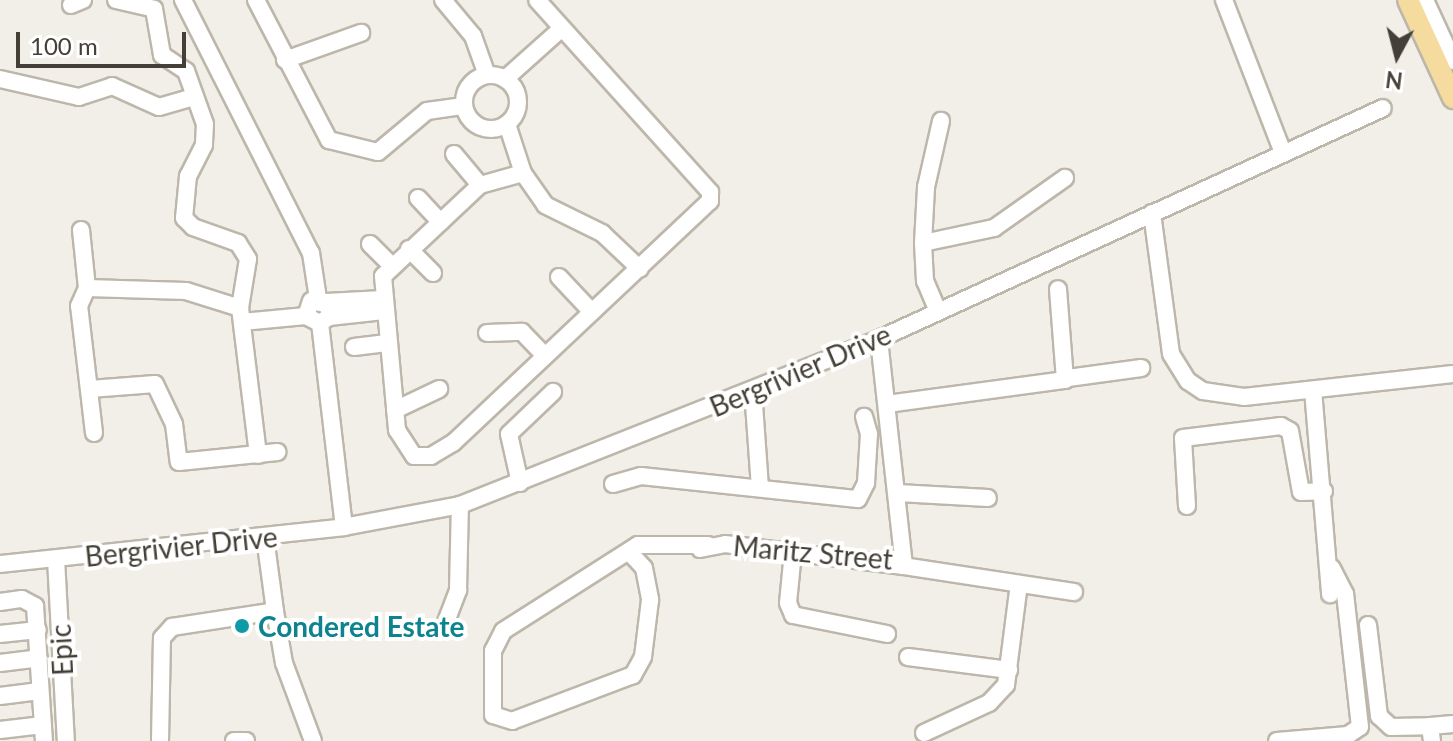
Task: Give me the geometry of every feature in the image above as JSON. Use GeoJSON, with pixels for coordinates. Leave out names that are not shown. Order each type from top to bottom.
{"type":"FeatureCollection","features":[{"type":"Feature","properties":{"kind":"main road"},"geometry":{"type":"LineString","coordinates":[[1408,0],[1453,98]]}},
{"type":"Feature","properties":{"kind":"street"},"geometry":{"type":"LineString","coordinates":[[116,0],[154,9],[162,55],[186,71],[195,97],[206,136],[189,171],[184,218],[245,250],[241,314],[258,455]]}},
{"type":"Feature","properties":{"kind":"street"},"geometry":{"type":"LineString","coordinates":[[183,0],[311,253],[344,527]]}},
{"type":"Feature","properties":{"kind":"street"},"geometry":{"type":"LineString","coordinates":[[256,0],[323,135],[368,152],[387,148],[427,111],[464,106]]}},
{"type":"Feature","properties":{"kind":"street"},"geometry":{"type":"LineString","coordinates":[[443,0],[473,36],[487,75]]}},
{"type":"Feature","properties":{"kind":"street"},"geometry":{"type":"LineString","coordinates":[[523,173],[480,185],[391,265],[382,282],[395,410],[408,453],[431,456],[478,421],[544,355],[708,205],[710,192],[537,0]]}},
{"type":"Feature","properties":{"kind":"street"},"geometry":{"type":"LineString","coordinates":[[1224,0],[1283,153]]}},
{"type":"Feature","properties":{"kind":"street"},"geometry":{"type":"LineString","coordinates":[[1425,0],[1453,61]]}},
{"type":"Feature","properties":{"kind":"street"},"geometry":{"type":"LineString","coordinates":[[1437,0],[1453,39]]}},
{"type":"Feature","properties":{"kind":"street"},"geometry":{"type":"LineString","coordinates":[[505,79],[562,28]]}},
{"type":"Feature","properties":{"kind":"street"},"geometry":{"type":"LineString","coordinates":[[285,60],[361,33]]}},
{"type":"Feature","properties":{"kind":"street"},"geometry":{"type":"LineString","coordinates":[[464,106],[471,83],[487,75],[505,79],[518,101],[507,124],[523,173],[545,205],[602,233],[640,269]]}},
{"type":"Feature","properties":{"kind":"street"},"geometry":{"type":"LineString","coordinates":[[0,79],[79,97],[112,86],[159,107],[195,97]]}},
{"type":"Feature","properties":{"kind":"street"},"geometry":{"type":"LineString","coordinates":[[464,106],[481,128],[507,124]]}},
{"type":"Feature","properties":{"kind":"street","name":"Bergrivier Drive"},"geometry":{"type":"LineString","coordinates":[[0,564],[344,527],[460,505],[879,339],[937,309],[1383,108]]}},
{"type":"Feature","properties":{"kind":"street"},"geometry":{"type":"LineString","coordinates":[[937,309],[925,281],[923,243],[926,187],[941,121]]}},
{"type":"Feature","properties":{"kind":"street"},"geometry":{"type":"LineString","coordinates":[[454,154],[480,185]]}},
{"type":"Feature","properties":{"kind":"street"},"geometry":{"type":"LineString","coordinates":[[923,243],[994,228],[1065,178]]}},
{"type":"Feature","properties":{"kind":"street"},"geometry":{"type":"LineString","coordinates":[[418,198],[440,222]]}},
{"type":"Feature","properties":{"kind":"street"},"geometry":{"type":"LineString","coordinates":[[1152,213],[1171,354],[1188,381],[1203,391],[1244,397],[1453,374]]}},
{"type":"Feature","properties":{"kind":"street"},"geometry":{"type":"LineString","coordinates":[[81,230],[87,288],[79,306],[94,433]]}},
{"type":"Feature","properties":{"kind":"street"},"geometry":{"type":"LineString","coordinates":[[370,244],[391,265]]}},
{"type":"Feature","properties":{"kind":"street"},"geometry":{"type":"LineString","coordinates":[[409,249],[433,273]]}},
{"type":"Feature","properties":{"kind":"street"},"geometry":{"type":"LineString","coordinates":[[559,277],[592,312]]}},
{"type":"Feature","properties":{"kind":"street"},"geometry":{"type":"LineString","coordinates":[[87,288],[186,291],[241,314],[383,305]]}},
{"type":"Feature","properties":{"kind":"street"},"geometry":{"type":"LineString","coordinates":[[1058,289],[1068,378]]}},
{"type":"Feature","properties":{"kind":"street"},"geometry":{"type":"LineString","coordinates":[[487,333],[522,332],[544,355]]}},
{"type":"Feature","properties":{"kind":"street","name":"Maritz Street"},"geometry":{"type":"LineString","coordinates":[[631,554],[644,568],[650,600],[643,657],[633,675],[512,721],[493,715],[498,636],[652,541],[701,548],[793,552],[904,566],[879,339]]}},
{"type":"Feature","properties":{"kind":"street"},"geometry":{"type":"LineString","coordinates":[[354,347],[387,343]]}},
{"type":"Feature","properties":{"kind":"street"},"geometry":{"type":"LineString","coordinates":[[887,404],[1141,368]]}},
{"type":"Feature","properties":{"kind":"street"},"geometry":{"type":"LineString","coordinates":[[90,389],[155,384],[174,424],[179,462],[277,452]]}},
{"type":"Feature","properties":{"kind":"street"},"geometry":{"type":"LineString","coordinates":[[395,410],[439,389]]}},
{"type":"Feature","properties":{"kind":"street"},"geometry":{"type":"LineString","coordinates":[[753,390],[760,488]]}},
{"type":"Feature","properties":{"kind":"street"},"geometry":{"type":"LineString","coordinates":[[1313,390],[1332,568],[1330,594]]}},
{"type":"Feature","properties":{"kind":"street"},"geometry":{"type":"LineString","coordinates":[[520,483],[509,434],[553,392]]}},
{"type":"Feature","properties":{"kind":"street"},"geometry":{"type":"LineString","coordinates":[[613,484],[641,476],[858,499],[865,491],[869,434],[864,417]]}},
{"type":"Feature","properties":{"kind":"street"},"geometry":{"type":"LineString","coordinates":[[1187,506],[1183,438],[1281,426],[1290,431],[1301,492],[1324,491]]}},
{"type":"Feature","properties":{"kind":"street"},"geometry":{"type":"LineString","coordinates":[[898,493],[988,498]]}},
{"type":"Feature","properties":{"kind":"street"},"geometry":{"type":"LineString","coordinates":[[444,627],[458,590],[460,505]]}},
{"type":"Feature","properties":{"kind":"street"},"geometry":{"type":"LineString","coordinates":[[265,537],[284,663],[313,741]]}},
{"type":"Feature","properties":{"kind":"street"},"geometry":{"type":"LineString","coordinates":[[793,552],[788,603],[793,615],[887,634]]}},
{"type":"Feature","properties":{"kind":"street","name":"Epic"},"geometry":{"type":"LineString","coordinates":[[56,559],[66,741]]}},
{"type":"Feature","properties":{"kind":"street"},"geometry":{"type":"LineString","coordinates":[[904,566],[1074,592]]}},
{"type":"Feature","properties":{"kind":"street"},"geometry":{"type":"LineString","coordinates":[[1277,741],[1348,735],[1360,727],[1345,594],[1332,568]]}},
{"type":"Feature","properties":{"kind":"street"},"geometry":{"type":"LineString","coordinates":[[924,733],[999,695],[1009,670],[1019,584]]}},
{"type":"Feature","properties":{"kind":"street"},"geometry":{"type":"LineString","coordinates":[[0,602],[33,603],[38,630],[43,733],[0,730]]}},
{"type":"Feature","properties":{"kind":"street"},"geometry":{"type":"LineString","coordinates":[[160,741],[159,645],[165,631],[275,611]]}},
{"type":"Feature","properties":{"kind":"street"},"geometry":{"type":"LineString","coordinates":[[1368,625],[1379,716],[1391,727],[1431,734],[1453,724]]}},
{"type":"Feature","properties":{"kind":"street"},"geometry":{"type":"LineString","coordinates":[[0,634],[38,630]]}},
{"type":"Feature","properties":{"kind":"street"},"geometry":{"type":"LineString","coordinates":[[908,657],[1009,670]]}},
{"type":"Feature","properties":{"kind":"street"},"geometry":{"type":"LineString","coordinates":[[0,663],[39,658]]}},
{"type":"Feature","properties":{"kind":"street"},"geometry":{"type":"LineString","coordinates":[[0,696],[40,691]]}},
{"type":"Feature","properties":{"kind":"street"},"geometry":{"type":"LineString","coordinates":[[234,741],[246,741]]}},
{"type":"Feature","properties":{"kind":"place","name":"Condered Estate"},"geometry":{"type":"Point","coordinates":[242,626]}}]}
